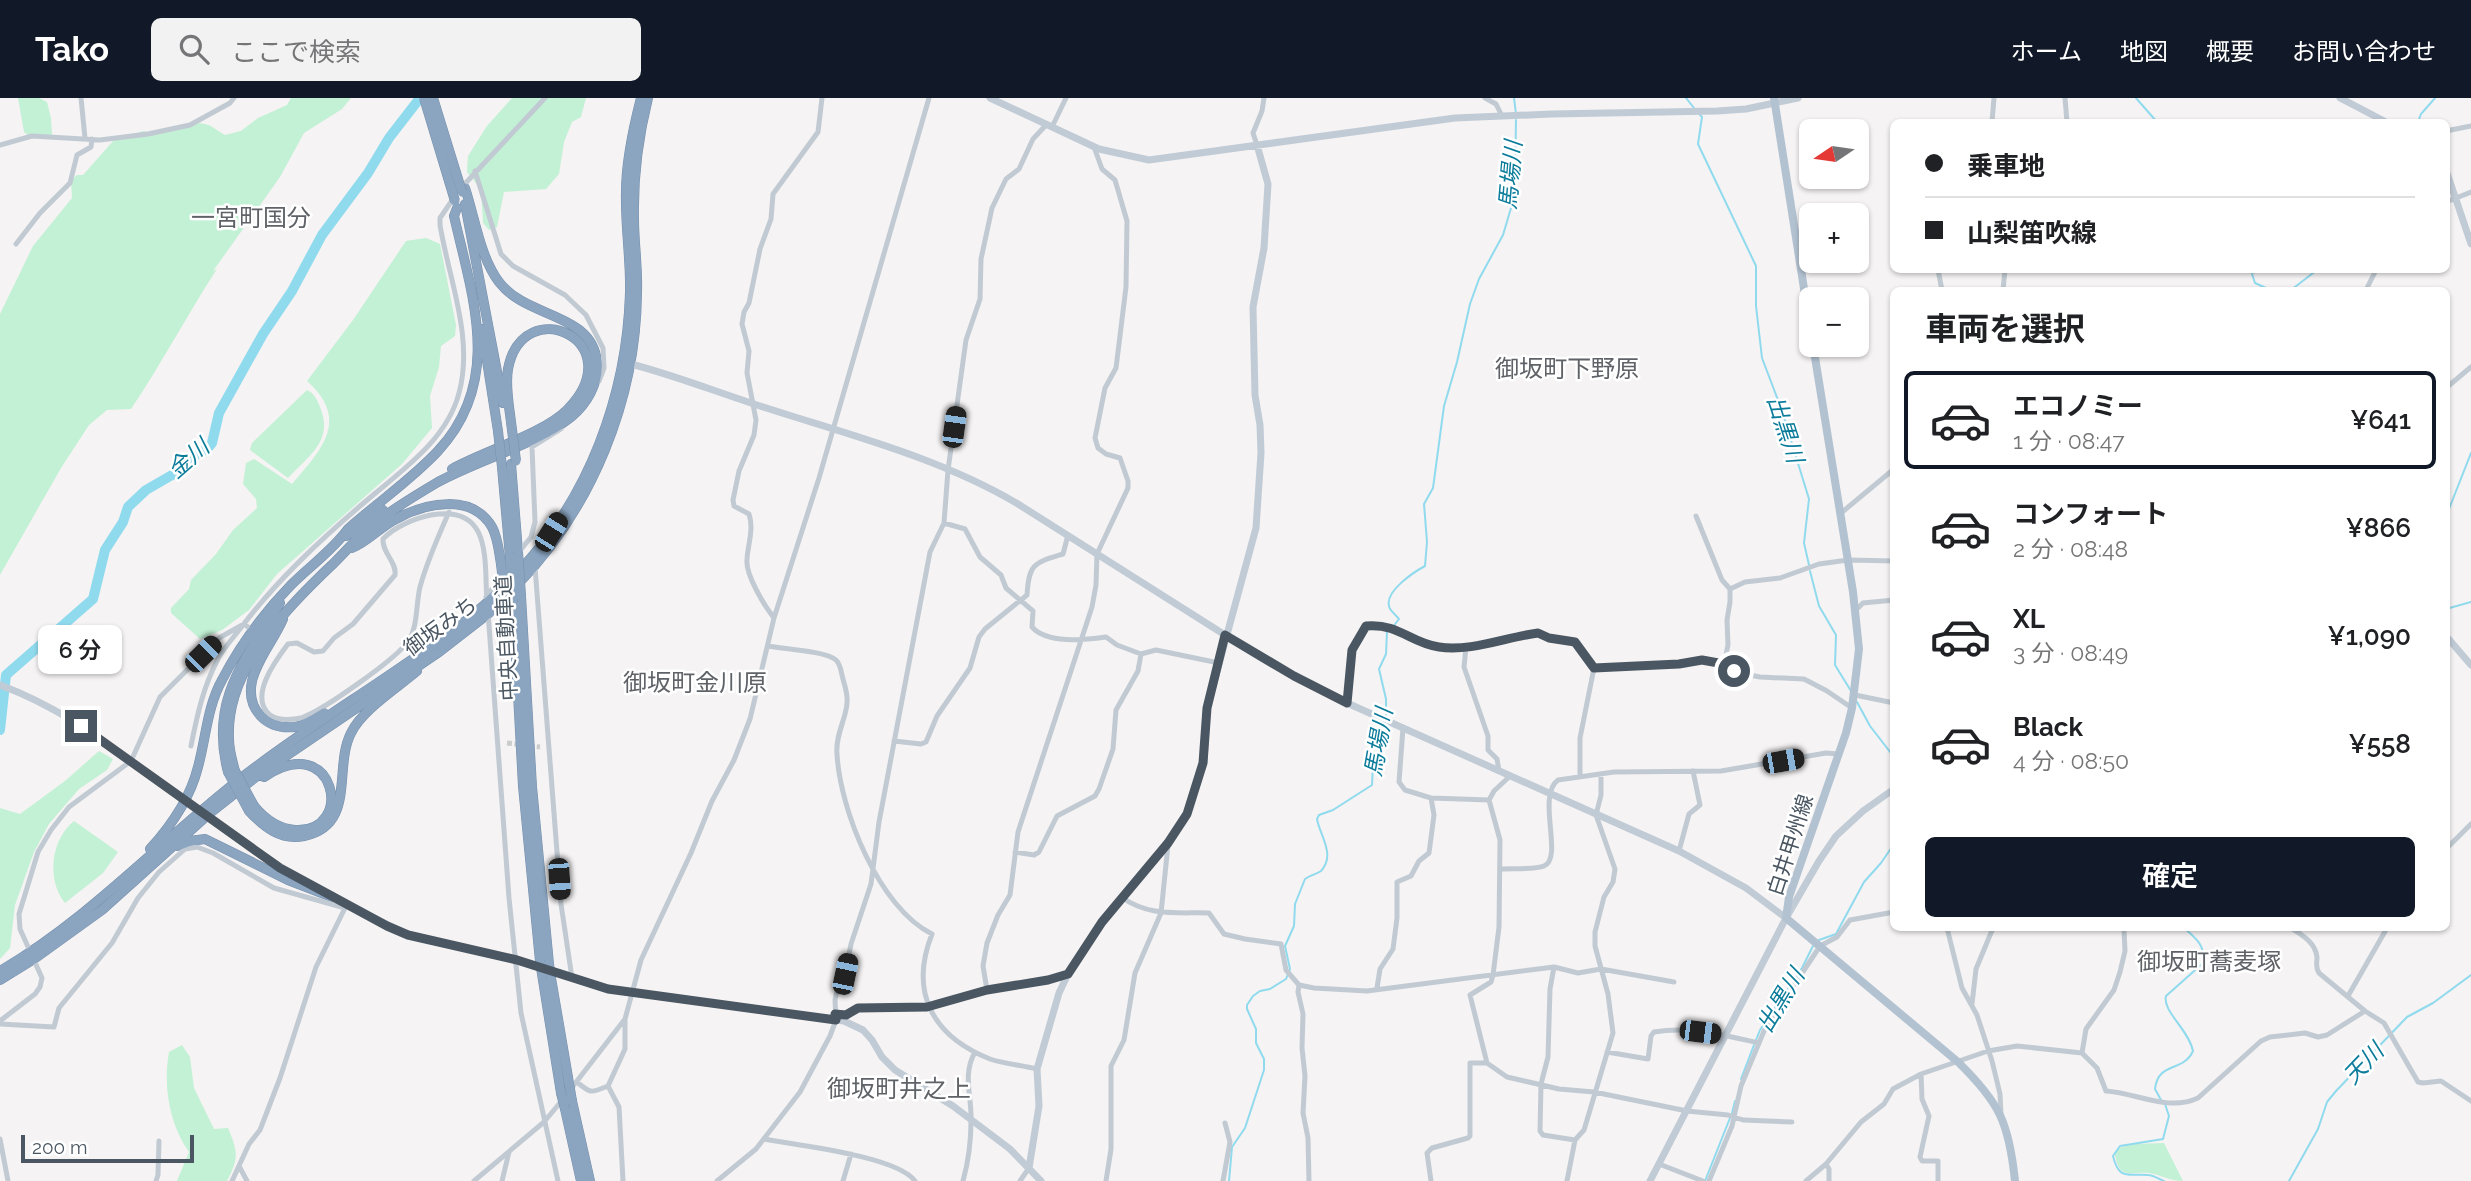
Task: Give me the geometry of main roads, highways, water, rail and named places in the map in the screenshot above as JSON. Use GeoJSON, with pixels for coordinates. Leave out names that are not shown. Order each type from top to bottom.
{"type":"FeatureCollection","features":[{"type":"Feature","properties":{"kind":"highway","name":"中央自動車道"},"geometry":{"type":"LineString","coordinates":[[425,98],[456,205],[505,426]]}},
{"type":"Feature","properties":{"kind":"highway"},"geometry":{"type":"LineString","coordinates":[[232,771],[229,739],[236,694],[245,669],[269,631],[289,608],[370,528],[419,493],[561,424],[586,401],[595,382],[598,371],[595,352],[586,334],[570,323],[515,299],[493,274],[460,175],[456,173],[433,98]]}},
{"type":"Feature","properties":{"kind":"highway","name":"御坂みち"},"geometry":{"type":"LineString","coordinates":[[487,605],[524,566],[551,532],[579,488],[605,429],[628,363],[630,290],[626,226],[627,169],[641,98]]}},
{"type":"Feature","properties":{"kind":"highway","name":"御坂みち"},"geometry":{"type":"LineString","coordinates":[[0,971],[32,956],[102,910],[222,804],[439,647],[535,567],[570,517],[597,469],[612,432],[628,363],[637,292],[635,168],[648,98]]}},
{"type":"Feature","properties":{"kind":"highway","name":"中央自動車道"},"geometry":{"type":"LineString","coordinates":[[463,190],[494,344],[515,508],[513,602],[523,786],[545,962]]}},
{"type":"Feature","properties":{"kind":"highway"},"geometry":{"type":"LineString","coordinates":[[341,539],[348,528],[438,451],[460,423],[474,390],[480,356],[478,333],[454,216],[456,205]]}},
{"type":"Feature","properties":{"kind":"highway"},"geometry":{"type":"LineString","coordinates":[[109,893],[152,847],[182,809],[198,769],[209,710],[220,681],[268,610],[341,539],[436,477],[494,448],[538,429],[564,412],[584,388],[589,373],[584,348],[566,331],[544,329],[531,333],[522,340],[512,355],[507,370],[505,426],[509,464]]}},
{"type":"Feature","properties":{"kind":"highway","name":"中央自動車道"},"geometry":{"type":"LineString","coordinates":[[509,464],[514,554]]}},
{"type":"Feature","properties":{"kind":"highway"},"geometry":{"type":"LineString","coordinates":[[348,550],[362,544],[385,525],[409,512],[452,504],[470,508],[486,519],[495,536],[513,602]]}},
{"type":"Feature","properties":{"kind":"highway"},"geometry":{"type":"LineString","coordinates":[[292,584],[243,660],[225,710],[222,734],[223,749],[232,771],[259,822],[284,836],[297,837],[322,830],[332,819],[340,804],[343,765],[351,733],[361,718],[439,647]]}},
{"type":"Feature","properties":{"kind":"highway","name":"中央自動車道"},"geometry":{"type":"LineString","coordinates":[[513,602],[532,787],[546,976],[561,1093],[581,1181]]}},
{"type":"Feature","properties":{"kind":"highway"},"geometry":{"type":"LineString","coordinates":[[289,608],[260,660],[250,693],[253,707],[262,719],[274,725],[296,727],[395,666],[439,647]]}},
{"type":"Feature","properties":{"kind":"highway","name":"御坂みち"},"geometry":{"type":"LineString","coordinates":[[0,980],[109,893],[183,825],[248,773],[439,647]]}},
{"type":"Feature","properties":{"kind":"highway"},"geometry":{"type":"LineString","coordinates":[[222,804],[274,771],[298,764],[315,766],[327,776],[332,790],[331,806],[324,819],[312,828],[299,831],[286,830],[252,808]]}},
{"type":"Feature","properties":{"kind":"highway"},"geometry":{"type":"LineString","coordinates":[[161,857],[180,844],[205,839],[288,880],[332,897]]}},
{"type":"Feature","properties":{"kind":"highway","name":"中央自動車道"},"geometry":{"type":"LineString","coordinates":[[546,976],[573,1082],[572,1101],[590,1181]]}},
{"type":"Feature","properties":{"kind":"main road"},"geometry":{"type":"LineString","coordinates":[[1774,100],[1804,287]]}},
{"type":"Feature","properties":{"kind":"main road","name":"白井甲州線"},"geometry":{"type":"LineString","coordinates":[[1815,357],[1841,513],[1859,649],[1853,702],[1789,897],[1786,918],[1958,1062],[1987,1091],[2001,1116],[2011,1147],[2015,1181]]}},
{"type":"Feature","properties":{"kind":"waterway","name":"金川"},"geometry":{"type":"LineString","coordinates":[[0,730],[6,675],[93,599],[105,550],[123,522],[128,507],[146,490],[172,475],[184,461],[207,449],[212,443],[219,413],[322,235],[420,98]]}},
{"type":"Feature","properties":{"kind":"waterway","name":"馬場川"},"geometry":{"type":"LineString","coordinates":[[1514,98],[1516,114]]}},
{"type":"Feature","properties":{"kind":"waterway","name":"出黒川"},"geometry":{"type":"LineString","coordinates":[[1686,98],[1694,108]]}},
{"type":"Feature","properties":{"kind":"waterway"},"geometry":{"type":"LineString","coordinates":[[2136,98],[2154,119]]}},
{"type":"Feature","properties":{"kind":"waterway"},"geometry":{"type":"LineString","coordinates":[[2419,119],[2435,98]]}},
{"type":"Feature","properties":{"kind":"waterway","name":"出黒川"},"geometry":{"type":"LineString","coordinates":[[1700,115],[1702,117],[1698,144],[1756,266],[1756,306],[1762,358],[1781,408],[1809,499],[1804,543],[1809,565]]}},
{"type":"Feature","properties":{"kind":"waterway","name":"馬場川"},"geometry":{"type":"LineString","coordinates":[[1392,628],[1399,619],[1389,608],[1391,594],[1401,583],[1425,566],[1427,542],[1424,504],[1433,488],[1444,406],[1470,304],[1479,279],[1503,235],[1511,208],[1515,179],[1516,120]]}},
{"type":"Feature","properties":{"kind":"waterway"},"geometry":{"type":"LineString","coordinates":[[2253,273],[2255,283],[2264,287]]}},
{"type":"Feature","properties":{"kind":"waterway"},"geometry":{"type":"LineString","coordinates":[[2295,287],[2313,273]]}},
{"type":"Feature","properties":{"kind":"waterway"},"geometry":{"type":"LineString","coordinates":[[2450,506],[2471,453]]}},
{"type":"Feature","properties":{"kind":"waterway","name":"出黒川"},"geometry":{"type":"LineString","coordinates":[[1810,571],[1819,606],[1836,635],[1835,665],[1851,691]]}},
{"type":"Feature","properties":{"kind":"waterway"},"geometry":{"type":"LineString","coordinates":[[2450,608],[2471,602]]}},
{"type":"Feature","properties":{"kind":"waterway","name":"馬場川"},"geometry":{"type":"LineString","coordinates":[[1386,717],[1386,699],[1379,669],[1386,654],[1387,631]]}},
{"type":"Feature","properties":{"kind":"waterway","name":"出黒川"},"geometry":{"type":"LineString","coordinates":[[1857,702],[1870,726],[1890,752]]}},
{"type":"Feature","properties":{"kind":"waterway","name":"馬場川"},"geometry":{"type":"LineString","coordinates":[[1229,1181],[1232,1147],[1245,1128],[1264,1070],[1264,1059],[1256,1043],[1256,1029],[1247,1005],[1260,991],[1270,989],[1286,979],[1290,969],[1285,946],[1294,926],[1295,904],[1305,879],[1321,871],[1327,859],[1326,845],[1317,819],[1319,815],[1333,810],[1372,785],[1373,765],[1382,750],[1386,722]]}},
{"type":"Feature","properties":{"kind":"waterway","name":"出黒川"},"geometry":{"type":"LineString","coordinates":[[1819,940],[1836,934],[1864,882],[1890,850]]}},
{"type":"Feature","properties":{"kind":"waterway"},"geometry":{"type":"LineString","coordinates":[[2161,1100],[2155,1089],[2157,1080],[2166,1070],[2189,1058],[2193,1051],[2191,1043],[2166,1002],[2166,996],[2202,964],[2202,948],[2187,931]]}},
{"type":"Feature","properties":{"kind":"waterway","name":"出黒川"},"geometry":{"type":"LineString","coordinates":[[1756,1040],[1813,946]]}},
{"type":"Feature","properties":{"kind":"waterway","name":"天川"},"geometry":{"type":"LineString","coordinates":[[2289,1181],[2318,1129],[2327,1102],[2336,1091],[2407,1017],[2433,1003],[2471,975]]}},
{"type":"Feature","properties":{"kind":"waterway","name":"出黒川"},"geometry":{"type":"LineString","coordinates":[[1741,1079],[1754,1045]]}},
{"type":"Feature","properties":{"kind":"waterway","name":"出黒川"},"geometry":{"type":"LineString","coordinates":[[1732,1113],[1735,1101]]}},
{"type":"Feature","properties":{"kind":"waterway"},"geometry":{"type":"LineString","coordinates":[[2164,1181],[2150,1175],[2125,1174],[2118,1169],[2113,1156],[2120,1146],[2163,1139],[2169,1116],[2165,1104]]}},
{"type":"Feature","properties":{"kind":"waterway","name":"出黒川"},"geometry":{"type":"LineString","coordinates":[[1705,1181],[1730,1118]]}},
{"type":"Feature","properties":{"kind":"tunnel"},"geometry":{"type":"LineString","coordinates":[[507,743],[540,747]]}},
{"type":"Feature","properties":{"kind":"district","name":"一宮町国分"},"geometry":{"type":"Point","coordinates":[251,217]}},
{"type":"Feature","properties":{"kind":"district","name":"御坂町下野原"},"geometry":{"type":"Point","coordinates":[1567,368]}},
{"type":"Feature","properties":{"kind":"district","name":"御坂町金川原"},"geometry":{"type":"Point","coordinates":[695,682]}},
{"type":"Feature","properties":{"kind":"district","name":"御坂町蕎麦塚"},"geometry":{"type":"Point","coordinates":[2209,961]}},
{"type":"Feature","properties":{"kind":"district","name":"御坂町井之上"},"geometry":{"type":"Point","coordinates":[899,1088]}}]}
